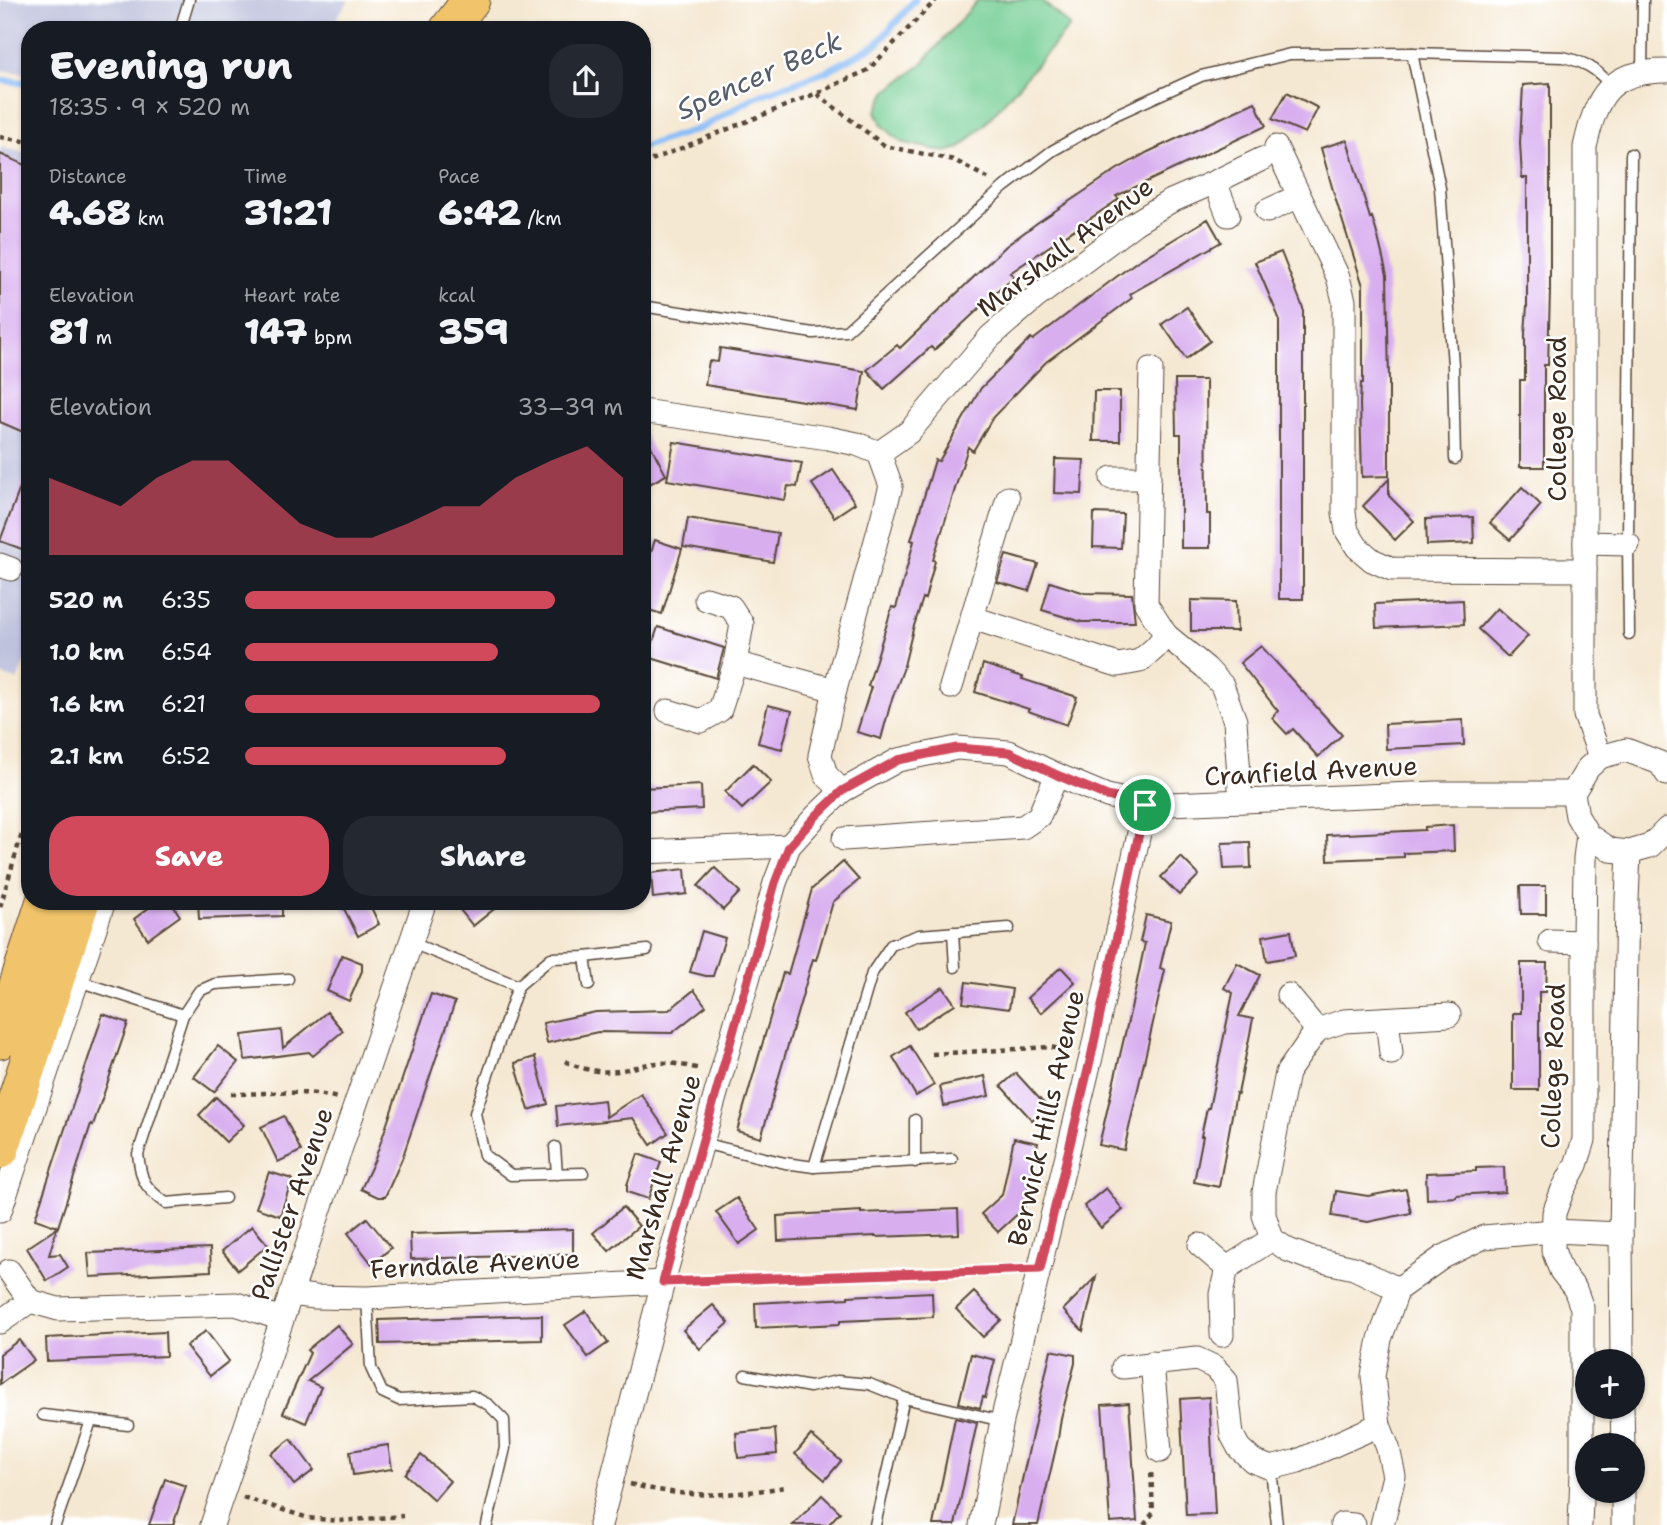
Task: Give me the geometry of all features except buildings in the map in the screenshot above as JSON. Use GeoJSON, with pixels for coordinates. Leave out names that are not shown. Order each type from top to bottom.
{"type":"FeatureCollection","features":[{"type":"Feature","properties":{"kind":"main road"},"geometry":{"type":"LineString","coordinates":[[456,21],[471,0]]}},
{"type":"Feature","properties":{"kind":"main road"},"geometry":{"type":"LineString","coordinates":[[0,1040],[42,910]]}},
{"type":"Feature","properties":{"kind":"main road"},"geometry":{"type":"LineString","coordinates":[[0,1150],[77,910]]}},
{"type":"Feature","properties":{"kind":"street"},"geometry":{"type":"LineString","coordinates":[[1611,85],[1626,76],[1642,72],[1667,71]]}},
{"type":"Feature","properties":{"kind":"street","name":"College Road"},"geometry":{"type":"LineString","coordinates":[[1600,757],[1585,715],[1585,147],[1592,116],[1611,85]]}},
{"type":"Feature","properties":{"kind":"street","name":"Marshall Avenue"},"geometry":{"type":"LineString","coordinates":[[878,453],[909,432],[990,337],[1035,298],[1135,223],[1169,202],[1215,182],[1269,153],[1300,196]]}},
{"type":"Feature","properties":{"kind":"street"},"geometry":{"type":"LineString","coordinates":[[1215,182],[1228,215]]}},
{"type":"Feature","properties":{"kind":"street"},"geometry":{"type":"LineString","coordinates":[[1267,211],[1300,196],[1338,277],[1344,301],[1344,513],[1347,531],[1357,547],[1372,560],[1392,569],[1585,569]]}},
{"type":"Feature","properties":{"kind":"street"},"geometry":{"type":"LineString","coordinates":[[1151,369],[1146,604],[1166,635],[1222,685],[1235,720],[1241,801]]}},
{"type":"Feature","properties":{"kind":"street"},"geometry":{"type":"LineString","coordinates":[[651,412],[828,438],[857,444],[878,453],[891,486],[820,755],[826,775],[842,791]]}},
{"type":"Feature","properties":{"kind":"street"},"geometry":{"type":"LineString","coordinates":[[1112,478],[1149,478]]}},
{"type":"Feature","properties":{"kind":"street"},"geometry":{"type":"LineString","coordinates":[[951,687],[1008,498]]}},
{"type":"Feature","properties":{"kind":"street"},"geometry":{"type":"LineString","coordinates":[[1585,543],[1628,544]]}},
{"type":"Feature","properties":{"kind":"street"},"geometry":{"type":"LineString","coordinates":[[668,712],[701,721],[720,710],[735,663],[743,624],[731,607],[706,599]]}},
{"type":"Feature","properties":{"kind":"street"},"geometry":{"type":"LineString","coordinates":[[973,618],[1118,665],[1140,661],[1166,635]]}},
{"type":"Feature","properties":{"kind":"street"},"geometry":{"type":"LineString","coordinates":[[735,663],[835,690]]}},
{"type":"Feature","properties":{"kind":"street","name":"Cranfield Avenue"},"geometry":{"type":"LineString","coordinates":[[789,846],[842,791],[898,760],[957,748],[1009,752],[1107,796],[1145,805],[1436,793],[1573,793]]}},
{"type":"Feature","properties":{"kind":"street"},"geometry":{"type":"LineString","coordinates":[[1667,774],[1660,763],[1626,750],[1600,757],[1588,768],[1573,793],[1587,846],[1629,852],[1650,846],[1667,829]]}},
{"type":"Feature","properties":{"kind":"street"},"geometry":{"type":"LineString","coordinates":[[844,839],[1023,827],[1039,816],[1057,775]]}},
{"type":"Feature","properties":{"kind":"street","name":"Berwick Hills Avenue"},"geometry":{"type":"LineString","coordinates":[[981,1525],[1002,1421],[1091,1057],[1145,805]]}},
{"type":"Feature","properties":{"kind":"street"},"geometry":{"type":"LineString","coordinates":[[651,852],[789,846]]}},
{"type":"Feature","properties":{"kind":"street","name":"Marshall Avenue"},"geometry":{"type":"LineString","coordinates":[[600,1525],[701,1143],[775,883],[789,846]]}},
{"type":"Feature","properties":{"kind":"street","name":"College Road"},"geometry":{"type":"LineString","coordinates":[[1580,1525],[1582,1308],[1575,1289],[1561,1271],[1553,1250],[1553,1231],[1554,1213],[1576,1165],[1584,1140],[1587,846]]}},
{"type":"Feature","properties":{"kind":"street"},"geometry":{"type":"LineString","coordinates":[[1622,1349],[1621,1234],[1629,852]]}},
{"type":"Feature","properties":{"kind":"street"},"geometry":{"type":"LineString","coordinates":[[0,1211],[101,910]]}},
{"type":"Feature","properties":{"kind":"street","name":"Pallister Avenue"},"geometry":{"type":"LineString","coordinates":[[212,1525],[422,910]]}},
{"type":"Feature","properties":{"kind":"street"},"geometry":{"type":"LineString","coordinates":[[1550,941],[1584,942]]}},
{"type":"Feature","properties":{"kind":"street"},"geometry":{"type":"LineString","coordinates":[[1288,995],[1317,1030]]}},
{"type":"Feature","properties":{"kind":"street"},"geometry":{"type":"LineString","coordinates":[[1398,1289],[1354,1268],[1309,1258],[1288,1250],[1272,1239],[1265,1215],[1264,1192],[1287,1073],[1317,1030],[1344,1021],[1448,1015]]}},
{"type":"Feature","properties":{"kind":"street"},"geometry":{"type":"LineString","coordinates":[[1387,1019],[1391,1054]]}},
{"type":"Feature","properties":{"kind":"street"},"geometry":{"type":"LineString","coordinates":[[1382,1525],[1394,1476],[1388,1448],[1379,1425],[1373,1376],[1380,1339],[1398,1289],[1443,1257],[1484,1237],[1553,1231],[1621,1234]]}},
{"type":"Feature","properties":{"kind":"street"},"geometry":{"type":"LineString","coordinates":[[1222,1335],[1221,1294],[1227,1268],[1272,1239]]}},
{"type":"Feature","properties":{"kind":"street"},"geometry":{"type":"LineString","coordinates":[[1200,1245],[1227,1268]]}},
{"type":"Feature","properties":{"kind":"street"},"geometry":{"type":"LineString","coordinates":[[9,1271],[30,1301],[58,1309],[236,1304],[282,1319]]}},
{"type":"Feature","properties":{"kind":"street","name":"Ferndale Avenue"},"geometry":{"type":"LineString","coordinates":[[290,1294],[367,1298],[663,1282]]}},
{"type":"Feature","properties":{"kind":"street"},"geometry":{"type":"LineString","coordinates":[[0,1322],[30,1301]]}},
{"type":"Feature","properties":{"kind":"street"},"geometry":{"type":"LineString","coordinates":[[1123,1367],[1196,1359],[1214,1367],[1226,1381],[1232,1435],[1239,1448],[1253,1461],[1271,1468],[1298,1461],[1379,1425]]}},
{"type":"Feature","properties":{"kind":"street"},"geometry":{"type":"LineString","coordinates":[[1153,1363],[1160,1451]]}},
{"type":"Feature","properties":{"kind":"street"},"geometry":{"type":"LineString","coordinates":[[1623,1503],[1623,1525]]}},
{"type":"Feature","properties":{"kind":"lane"},"geometry":{"type":"LineString","coordinates":[[183,21],[189,0]]}},
{"type":"Feature","properties":{"kind":"lane"},"geometry":{"type":"LineString","coordinates":[[1642,72],[1643,0]]}},
{"type":"Feature","properties":{"kind":"lane"},"geometry":{"type":"LineString","coordinates":[[1412,53],[1440,188],[1453,365],[1455,459]]}},
{"type":"Feature","properties":{"kind":"lane"},"geometry":{"type":"LineString","coordinates":[[651,307],[813,333],[846,331],[1004,187],[1052,151],[1115,115],[1201,76],[1290,54],[1412,53],[1563,57],[1580,61],[1598,72],[1611,85]]}},
{"type":"Feature","properties":{"kind":"lane"},"geometry":{"type":"LineString","coordinates":[[1629,634],[1631,154]]}},
{"type":"Feature","properties":{"kind":"lane"},"geometry":{"type":"LineString","coordinates":[[814,1167],[872,973],[891,945],[919,934],[1009,928]]}},
{"type":"Feature","properties":{"kind":"lane"},"geometry":{"type":"LineString","coordinates":[[953,932],[955,967]]}},
{"type":"Feature","properties":{"kind":"lane"},"geometry":{"type":"LineString","coordinates":[[412,943],[518,986]]}},
{"type":"Feature","properties":{"kind":"lane"},"geometry":{"type":"LineString","coordinates":[[583,1173],[511,1175],[484,1155],[475,1113],[518,986],[551,958],[647,950]]}},
{"type":"Feature","properties":{"kind":"lane"},"geometry":{"type":"LineString","coordinates":[[585,957],[589,985]]}},
{"type":"Feature","properties":{"kind":"lane"},"geometry":{"type":"LineString","coordinates":[[225,1198],[166,1203],[150,1191],[140,1174],[138,1154],[183,1015],[198,992],[215,984],[288,979]]}},
{"type":"Feature","properties":{"kind":"lane"},"geometry":{"type":"LineString","coordinates":[[78,981],[183,1015]]}},
{"type":"Feature","properties":{"kind":"lane"},"geometry":{"type":"LineString","coordinates":[[915,1120],[915,1162]]}},
{"type":"Feature","properties":{"kind":"lane"},"geometry":{"type":"LineString","coordinates":[[701,1143],[785,1163],[814,1167],[952,1159]]}},
{"type":"Feature","properties":{"kind":"lane"},"geometry":{"type":"LineString","coordinates":[[555,1147],[557,1174]]}},
{"type":"Feature","properties":{"kind":"lane"},"geometry":{"type":"LineString","coordinates":[[367,1298],[371,1368],[382,1392],[399,1400],[472,1396],[489,1405],[504,1420],[505,1448],[486,1525]]}},
{"type":"Feature","properties":{"kind":"lane"},"geometry":{"type":"LineString","coordinates":[[745,1374],[810,1387],[837,1381],[869,1384],[904,1398],[1002,1421]]}},
{"type":"Feature","properties":{"kind":"lane"},"geometry":{"type":"LineString","coordinates":[[875,1525],[904,1398]]}},
{"type":"Feature","properties":{"kind":"lane"},"geometry":{"type":"LineString","coordinates":[[43,1415],[128,1425]]}},
{"type":"Feature","properties":{"kind":"lane"},"geometry":{"type":"LineString","coordinates":[[55,1525],[91,1421]]}},
{"type":"Feature","properties":{"kind":"lane"},"geometry":{"type":"LineString","coordinates":[[1271,1468],[1277,1525]]}},
{"type":"Feature","properties":{"kind":"path"},"geometry":{"type":"LineString","coordinates":[[651,160],[868,70],[936,0]]}},
{"type":"Feature","properties":{"kind":"path"},"geometry":{"type":"LineString","coordinates":[[817,93],[886,146],[954,160],[1004,187]]}},
{"type":"Feature","properties":{"kind":"path"},"geometry":{"type":"LineString","coordinates":[[0,137],[21,140]]}},
{"type":"Feature","properties":{"kind":"path"},"geometry":{"type":"LineString","coordinates":[[0,907],[21,836]]}},
{"type":"Feature","properties":{"kind":"path"},"geometry":{"type":"LineString","coordinates":[[932,1054],[1051,1047],[1091,1057]]}},
{"type":"Feature","properties":{"kind":"path"},"geometry":{"type":"LineString","coordinates":[[565,1061],[576,1067],[605,1072],[654,1063],[674,1063],[721,1073]]}},
{"type":"Feature","properties":{"kind":"path"},"geometry":{"type":"LineString","coordinates":[[231,1094],[291,1091],[322,1094],[357,1102]]}},
{"type":"Feature","properties":{"kind":"path"},"geometry":{"type":"LineString","coordinates":[[663,1282],[1040,1269]]}},
{"type":"Feature","properties":{"kind":"path"},"geometry":{"type":"LineString","coordinates":[[1144,1525],[1153,1513],[1150,1451],[1160,1451]]}},
{"type":"Feature","properties":{"kind":"path"},"geometry":{"type":"LineString","coordinates":[[612,1480],[684,1494],[725,1494],[786,1487]]}},
{"type":"Feature","properties":{"kind":"path"},"geometry":{"type":"LineString","coordinates":[[223,1490],[308,1518],[339,1521],[403,1516]]}},
{"type":"Feature","properties":{"kind":"shaded area"},"geometry":{"type":"Polygon","coordinates":[[[0,0],[349,0],[334,21],[21,21],[21,73],[0,70],[0,0]]]}},
{"type":"Feature","properties":{"kind":"shaded area"},"geometry":{"type":"Polygon","coordinates":[[[0,148],[21,152],[21,670],[17,680],[0,675],[0,148]]]}},
{"type":"Feature","properties":{"kind":"green space"},"geometry":{"type":"Polygon","coordinates":[[[978,0],[1041,0],[1070,26],[984,125],[960,148],[946,152],[901,142],[882,125],[876,111],[887,91],[920,66],[978,0]]]}},
{"type":"Feature","properties":{"kind":"waterway","name":"Spencer Beck"},"geometry":{"type":"LineString","coordinates":[[651,144],[701,128],[755,97],[827,71],[877,44],[915,0]]}},
{"type":"Feature","properties":{"kind":"waterway","name":"Spencer Beck"},"geometry":{"type":"LineString","coordinates":[[0,80],[21,82]]}},
{"type":"Feature","properties":{"kind":"route"},"geometry":{"type":"LineString","coordinates":[[957,748],[1009,752],[1107,796],[1145,805],[1091,1057],[1040,1269],[663,1282],[775,883],[789,846],[817,815],[842,791],[898,760],[957,748]]}}]}
